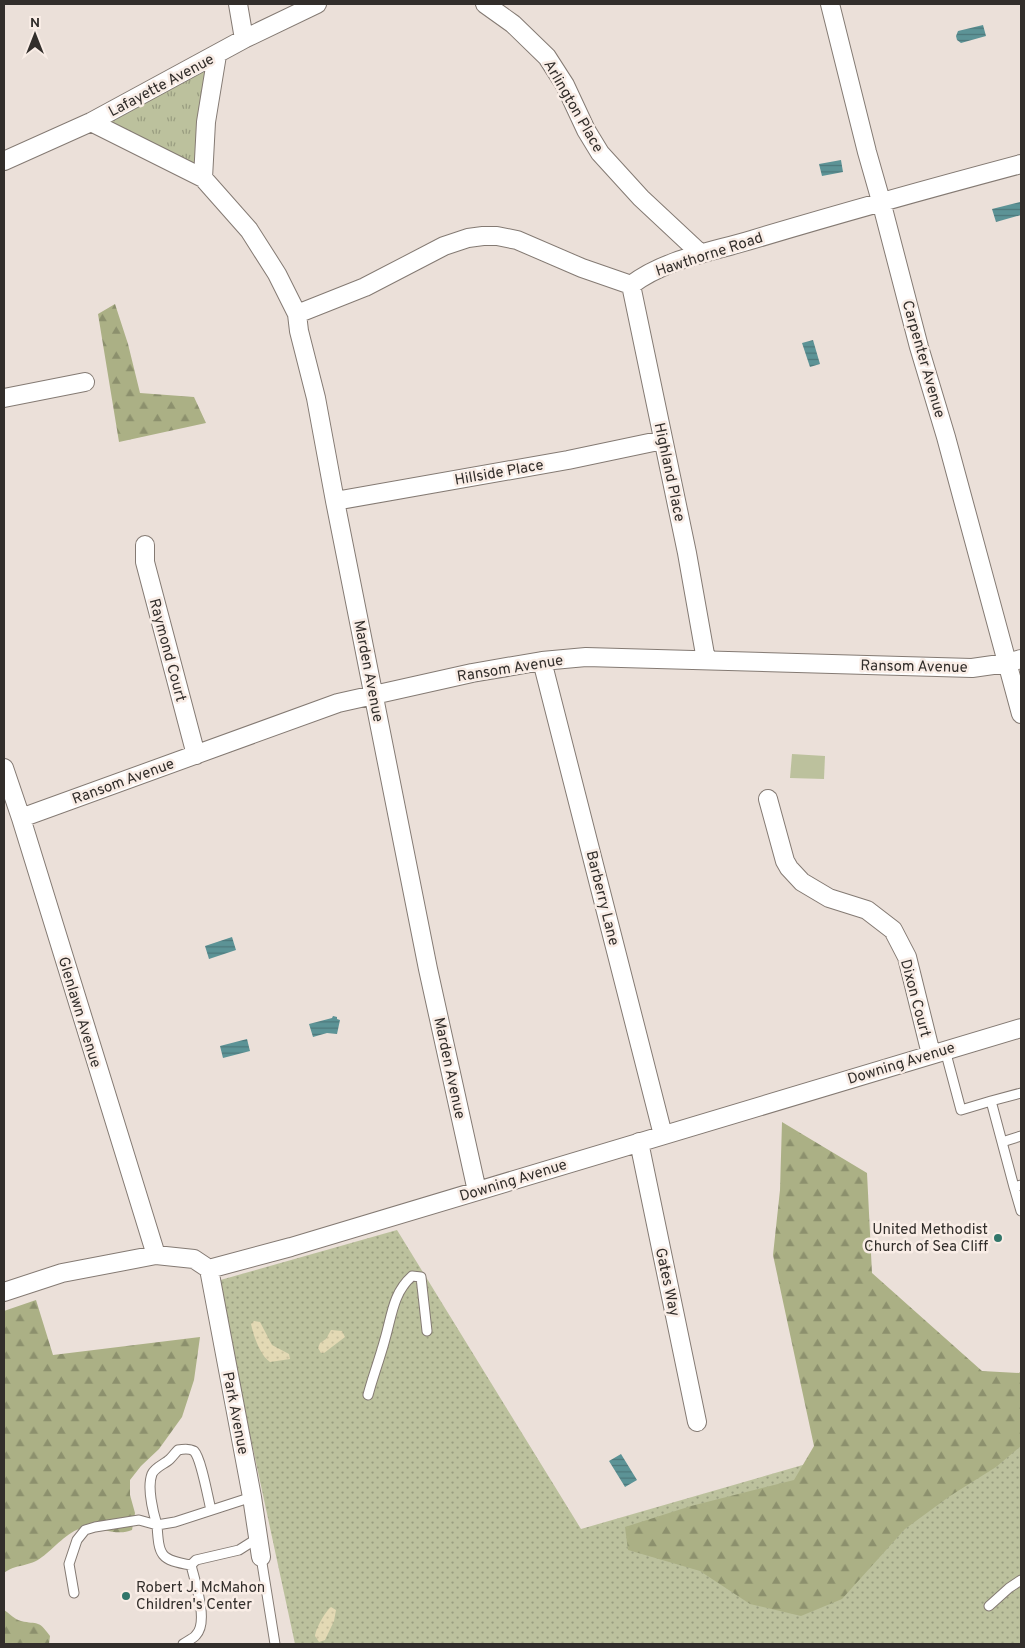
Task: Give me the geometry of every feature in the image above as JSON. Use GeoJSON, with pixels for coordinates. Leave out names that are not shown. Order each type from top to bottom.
{"type":"FeatureCollection","features":[{"type":"Feature","properties":{"kind":"street"},"geometry":{"type":"LineString","coordinates":[[238,4],[244,39]]}},
{"type":"Feature","properties":{"kind":"street","name":"Lafayette Avenue"},"geometry":{"type":"LineString","coordinates":[[4,161],[91,122],[244,39],[317,4]]}},
{"type":"Feature","properties":{"kind":"street","name":"Arlington Place"},"geometry":{"type":"LineString","coordinates":[[485,4],[513,24],[547,57],[566,85],[586,130],[600,153],[641,198],[701,254]]}},
{"type":"Feature","properties":{"kind":"street","name":"Carpenter Avenue"},"geometry":{"type":"LineString","coordinates":[[830,4],[919,347],[1014,661],[1021,714]]}},
{"type":"Feature","properties":{"kind":"street"},"geometry":{"type":"LineString","coordinates":[[203,178],[206,122],[217,55]]}},
{"type":"Feature","properties":{"kind":"street","name":"Marden Avenue"},"geometry":{"type":"LineString","coordinates":[[91,122],[203,178],[249,230],[277,274],[297,314],[299,330],[316,398],[428,969],[477,1191]]}},
{"type":"Feature","properties":{"kind":"street","name":"Hawthorne Road"},"geometry":{"type":"LineString","coordinates":[[631,285],[658,268],[701,254],[882,201],[1021,164]]}},
{"type":"Feature","properties":{"kind":"street"},"geometry":{"type":"LineString","coordinates":[[297,314],[365,287],[444,246],[468,238],[483,236],[497,236],[517,240],[582,268],[631,285]]}},
{"type":"Feature","properties":{"kind":"street","name":"Highland Place"},"geometry":{"type":"LineString","coordinates":[[631,285],[687,553],[706,660]]}},
{"type":"Feature","properties":{"kind":"street"},"geometry":{"type":"LineString","coordinates":[[4,398],[85,382]]}},
{"type":"Feature","properties":{"kind":"street","name":"Hillside Place"},"geometry":{"type":"LineString","coordinates":[[335,501],[568,460],[663,440]]}},
{"type":"Feature","properties":{"kind":"street","name":"Raymond Court"},"geometry":{"type":"LineString","coordinates":[[145,545],[145,562],[196,755]]}},
{"type":"Feature","properties":{"kind":"street","name":"Ransom Avenue"},"geometry":{"type":"LineString","coordinates":[[21,818],[338,703],[463,675],[542,661],[586,657],[972,668],[1014,661]]}},
{"type":"Feature","properties":{"kind":"street","name":"Barberry Lane"},"geometry":{"type":"LineString","coordinates":[[542,661],[664,1135]]}},
{"type":"Feature","properties":{"kind":"street","name":"Glenlawn Avenue"},"geometry":{"type":"LineString","coordinates":[[4,768],[156,1255]]}},
{"type":"Feature","properties":{"kind":"street","name":"Dixon Court"},"geometry":{"type":"LineString","coordinates":[[768,799],[785,860],[802,882],[829,898],[868,910],[893,930],[906,957],[938,1052]]}},
{"type":"Feature","properties":{"kind":"street","name":"Downing Avenue"},"geometry":{"type":"LineString","coordinates":[[209,1269],[291,1247],[1021,1028]]}},
{"type":"Feature","properties":{"kind":"street","name":"Gates Way"},"geometry":{"type":"LineString","coordinates":[[639,1142],[696,1422]]}},
{"type":"Feature","properties":{"kind":"street"},"geometry":{"type":"LineString","coordinates":[[4,1292],[62,1272],[156,1255],[194,1259],[209,1269]]}},
{"type":"Feature","properties":{"kind":"street","name":"Park Avenue"},"geometry":{"type":"LineString","coordinates":[[209,1269],[252,1497],[261,1558]]}},
{"type":"Feature","properties":{"kind":"lane"},"geometry":{"type":"LineString","coordinates":[[938,1052],[961,1110],[1021,1093]]}},
{"type":"Feature","properties":{"kind":"lane"},"geometry":{"type":"LineString","coordinates":[[991,1102],[1002,1142],[1018,1186],[1021,1211]]}},
{"type":"Feature","properties":{"kind":"lane"},"geometry":{"type":"LineString","coordinates":[[1002,1142],[1021,1136]]}},
{"type":"Feature","properties":{"kind":"lane"},"geometry":{"type":"LineString","coordinates":[[368,1395],[395,1301],[402,1284],[412,1276],[421,1277],[427,1331]]}},
{"type":"Feature","properties":{"kind":"lane"},"geometry":{"type":"LineString","coordinates":[[191,1565],[172,1562],[165,1557],[160,1549],[150,1486],[152,1474],[178,1450],[188,1449],[194,1451],[211,1510]]}},
{"type":"Feature","properties":{"kind":"lane"},"geometry":{"type":"LineString","coordinates":[[74,1593],[69,1564],[77,1540],[85,1530],[95,1526],[139,1520],[157,1526],[252,1497]]}},
{"type":"Feature","properties":{"kind":"lane"},"geometry":{"type":"LineString","coordinates":[[191,1565],[196,1560],[239,1550],[258,1538]]}},
{"type":"Feature","properties":{"kind":"lane"},"geometry":{"type":"LineString","coordinates":[[261,1558],[275,1644]]}},
{"type":"Feature","properties":{"kind":"lane"},"geometry":{"type":"LineString","coordinates":[[183,1644],[197,1635],[202,1625],[201,1608],[191,1565]]}},
{"type":"Feature","properties":{"kind":"lane"},"geometry":{"type":"LineString","coordinates":[[989,1606],[1021,1580]]}},
{"type":"Feature","properties":{"kind":"green space"},"geometry":{"type":"Polygon","coordinates":[[[217,55],[203,178],[91,122],[217,55]]]}},
{"type":"Feature","properties":{"kind":"green space"},"geometry":{"type":"Polygon","coordinates":[[[115,304],[128,344],[140,393],[194,397],[206,423],[119,442],[98,314],[115,304]]]}},
{"type":"Feature","properties":{"kind":"green space"},"geometry":{"type":"Polygon","coordinates":[[[792,754],[825,756],[824,779],[790,778],[792,754]]]}},
{"type":"Feature","properties":{"kind":"green space"},"geometry":{"type":"Polygon","coordinates":[[[782,1122],[867,1173],[872,1273],[982,1371],[1019,1373],[1021,1371],[1021,1446],[996,1467],[950,1496],[905,1529],[842,1599],[801,1616],[750,1604],[700,1571],[628,1550],[625,1527],[691,1506],[794,1480],[814,1446],[773,1255],[780,1190],[782,1122]]]}},
{"type":"Feature","properties":{"kind":"green space"},"geometry":{"type":"Polygon","coordinates":[[[397,1230],[581,1529],[1021,1402],[1021,1644],[295,1644],[217,1281],[397,1230]]]}},
{"type":"Feature","properties":{"kind":"green space"},"geometry":{"type":"Polygon","coordinates":[[[36,1300],[53,1355],[200,1337],[194,1380],[182,1417],[159,1449],[141,1466],[130,1480],[130,1495],[135,1513],[132,1530],[114,1532],[96,1528],[83,1528],[77,1530],[66,1536],[47,1554],[37,1560],[4,1573],[4,1311],[36,1300]]]}},
{"type":"Feature","properties":{"kind":"green space"},"geometry":{"type":"Polygon","coordinates":[[[4,1610],[14,1618],[40,1625],[50,1636],[49,1644],[4,1644],[4,1610]]]}},
{"type":"Feature","properties":{"kind":"sand"},"geometry":{"type":"Polygon","coordinates":[[[254,1321],[260,1322],[272,1345],[289,1354],[290,1359],[270,1362],[266,1359],[260,1350],[254,1334],[251,1324],[254,1321]]]}},
{"type":"Feature","properties":{"kind":"sand"},"geometry":{"type":"Polygon","coordinates":[[[331,1330],[342,1331],[345,1337],[324,1353],[321,1353],[318,1348],[320,1343],[326,1339],[331,1330]]]}},
{"type":"Feature","properties":{"kind":"sand"},"geometry":{"type":"Polygon","coordinates":[[[331,1607],[336,1610],[334,1621],[325,1640],[319,1642],[315,1636],[316,1633],[324,1616],[331,1607]]]}},
{"type":"Feature","properties":{"kind":"water"},"geometry":{"type":"Polygon","coordinates":[[[983,25],[986,36],[961,43],[957,40],[958,31],[983,25]]]}},
{"type":"Feature","properties":{"kind":"water"},"geometry":{"type":"Polygon","coordinates":[[[841,160],[843,172],[822,176],[819,164],[841,160]]]}},
{"type":"Feature","properties":{"kind":"water"},"geometry":{"type":"Polygon","coordinates":[[[1020,202],[1021,215],[996,222],[992,209],[1020,202]]]}},
{"type":"Feature","properties":{"kind":"water"},"geometry":{"type":"Polygon","coordinates":[[[813,340],[820,364],[810,367],[802,343],[813,340]]]}},
{"type":"Feature","properties":{"kind":"water"},"geometry":{"type":"Polygon","coordinates":[[[232,937],[236,950],[209,959],[205,946],[232,937]]]}},
{"type":"Feature","properties":{"kind":"water"},"geometry":{"type":"Polygon","coordinates":[[[333,1016],[340,1020],[337,1034],[327,1033],[313,1037],[309,1024],[332,1018],[333,1016]]]}},
{"type":"Feature","properties":{"kind":"water"},"geometry":{"type":"Polygon","coordinates":[[[247,1039],[250,1051],[223,1058],[220,1046],[247,1039]]]}},
{"type":"Feature","properties":{"kind":"water"},"geometry":{"type":"Polygon","coordinates":[[[621,1454],[637,1480],[625,1487],[609,1461],[621,1454]]]}},
{"type":"Feature","properties":{"kind":"place","name":"United Methodist Church of Sea Cliff"},"geometry":{"type":"Point","coordinates":[998,1238]}},
{"type":"Feature","properties":{"kind":"place","name":"Robert J. McMahon Children's Center"},"geometry":{"type":"Point","coordinates":[126,1596]}}]}
